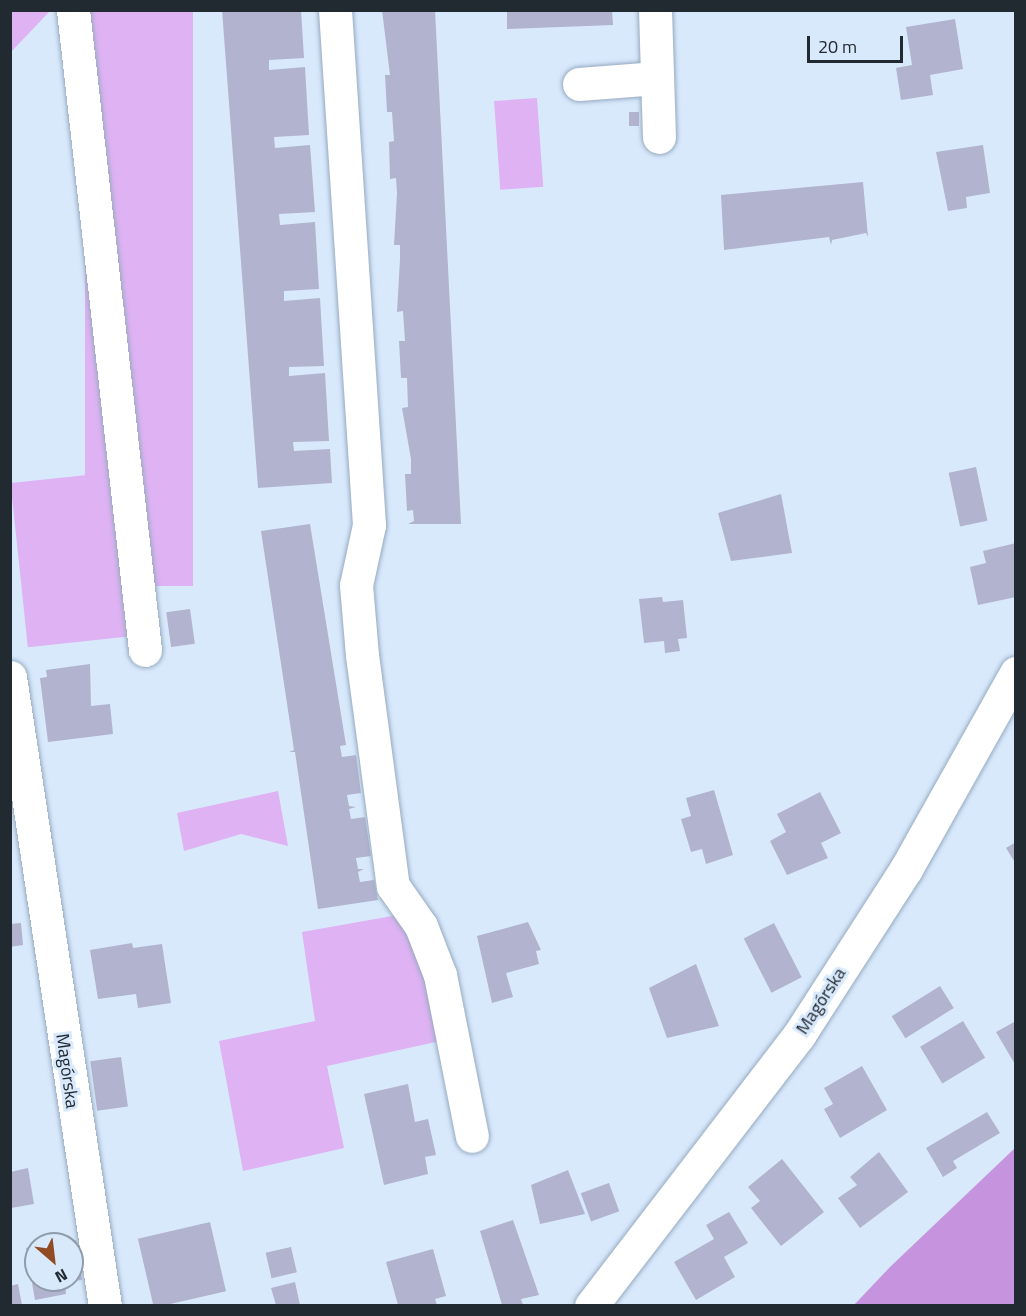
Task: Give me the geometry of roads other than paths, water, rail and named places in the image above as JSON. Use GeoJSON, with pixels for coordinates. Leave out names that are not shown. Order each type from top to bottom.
{"type":"FeatureCollection","features":[{"type":"Feature","properties":{"kind":"street"},"geometry":{"type":"LineString","coordinates":[[73,10],[144,650]]}},
{"type":"Feature","properties":{"kind":"street"},"geometry":{"type":"LineString","coordinates":[[335,10],[369,525],[356,585],[362,655],[393,886],[421,926],[440,975],[472,1136]]}},
{"type":"Feature","properties":{"kind":"street"},"geometry":{"type":"LineString","coordinates":[[655,10],[659,137]]}},
{"type":"Feature","properties":{"kind":"street"},"geometry":{"type":"LineString","coordinates":[[579,84],[657,78]]}},
{"type":"Feature","properties":{"kind":"street","name":"Magórska"},"geometry":{"type":"LineString","coordinates":[[591,1305],[799,1035],[906,869],[1016,673]]}},
{"type":"Feature","properties":{"kind":"street","name":"Magórska"},"geometry":{"type":"LineString","coordinates":[[10,676],[105,1305]]}}]}
